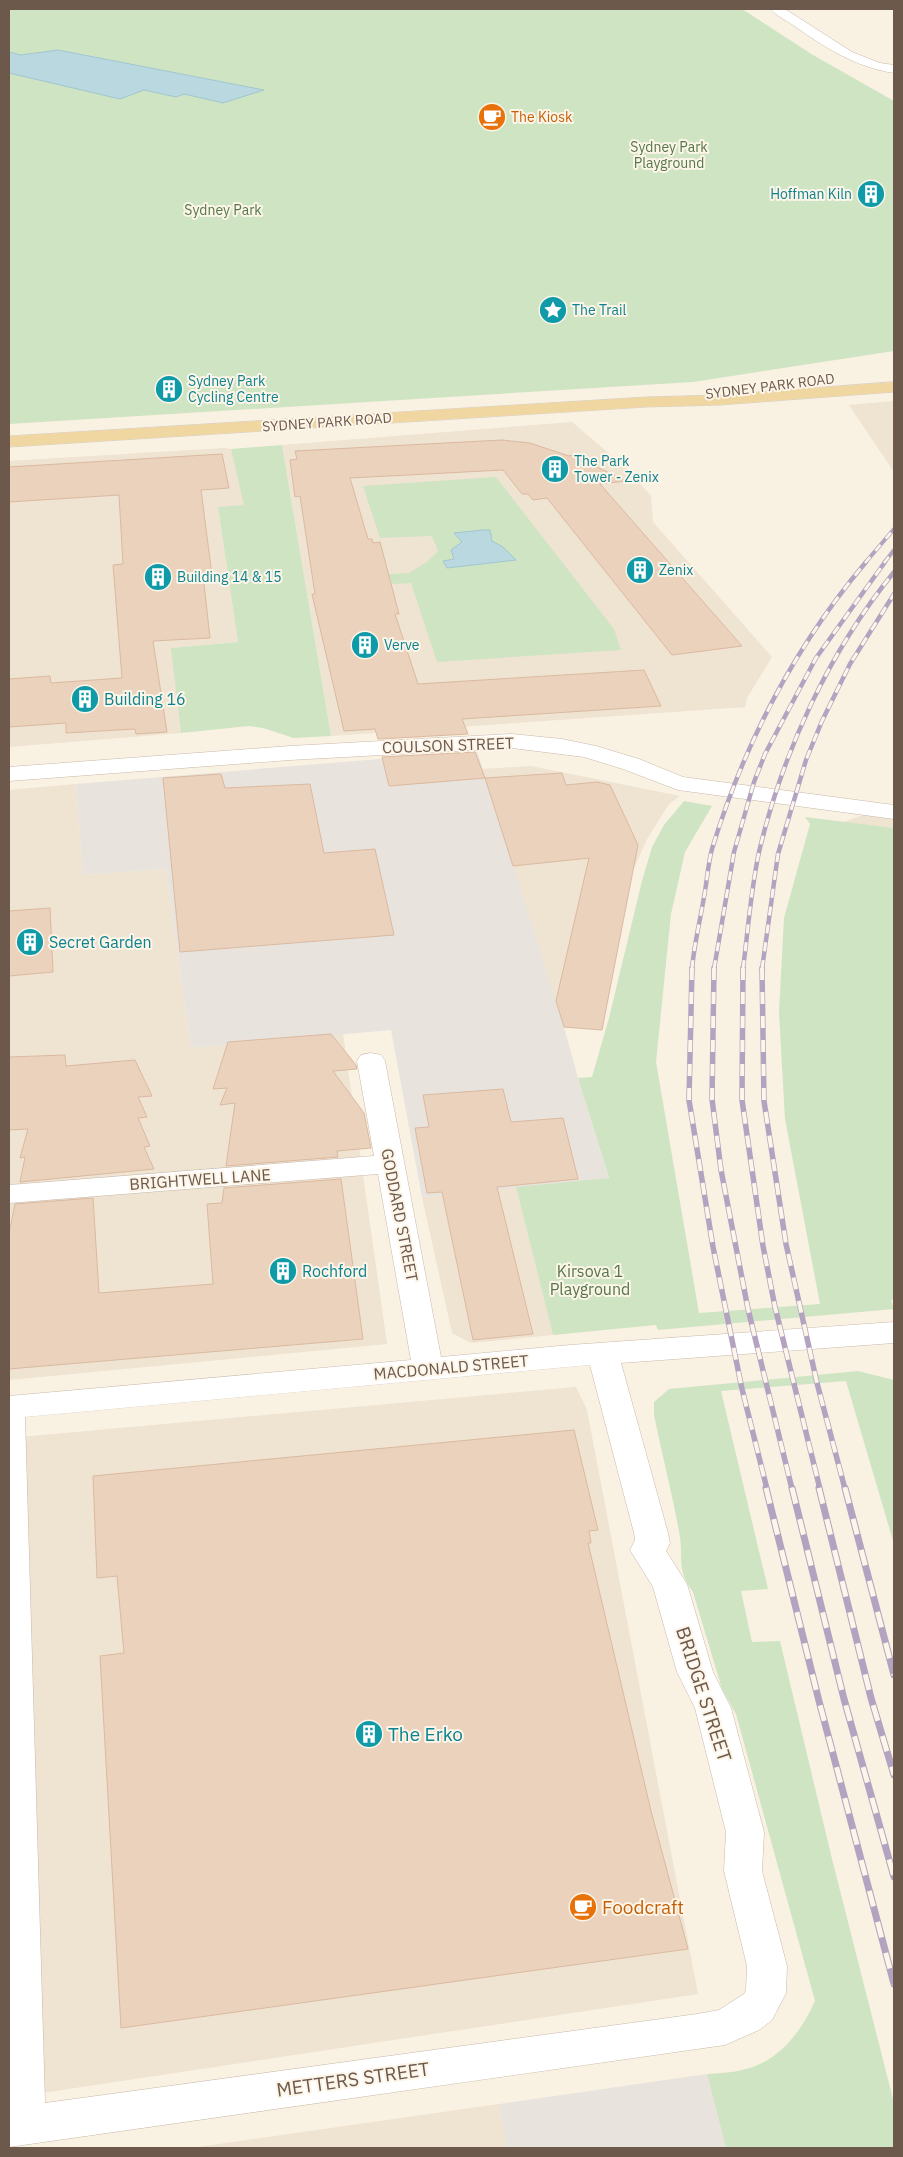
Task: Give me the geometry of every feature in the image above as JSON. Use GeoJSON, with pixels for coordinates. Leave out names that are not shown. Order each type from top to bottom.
{"type":"FeatureCollection","features":[{"type":"Feature","properties":{"kind":"main road","name":"SYDNEY PARK ROAD"},"geometry":{"type":"LineString","coordinates":[[646,402],[877,372]]}},
{"type":"Feature","properties":{"kind":"main road","name":"SYDNEY PARK ROAD"},"geometry":{"type":"LineString","coordinates":[[9,442],[646,402],[720,400],[894,387]]}},
{"type":"Feature","properties":{"kind":"street"},"geometry":{"type":"LineString","coordinates":[[777,9],[852,57],[875,66],[894,69]]}},
{"type":"Feature","properties":{"kind":"street"},"geometry":{"type":"LineString","coordinates":[[852,57],[858,67],[879,79],[875,74],[894,69]]}},
{"type":"Feature","properties":{"kind":"street","name":"COULSON STREET"},"geometry":{"type":"LineString","coordinates":[[9,774],[290,753],[512,741],[562,746],[588,751],[631,764],[678,783],[829,804],[890,809]]}},
{"type":"Feature","properties":{"kind":"street","name":"GODDARD STREET"},"geometry":{"type":"LineString","coordinates":[[371,1061],[428,1369]]}},
{"type":"Feature","properties":{"kind":"street","name":"BRIGHTWELL LANE"},"geometry":{"type":"LineString","coordinates":[[9,1194],[391,1164]]}},
{"type":"Feature","properties":{"kind":"street","name":"MACDONALD STREET"},"geometry":{"type":"LineString","coordinates":[[9,1407],[603,1354],[894,1332]]}},
{"type":"Feature","properties":{"kind":"street","name":"BRIDGE STREET"},"geometry":{"type":"LineString","coordinates":[[603,1354],[652,1533],[653,1543],[647,1550],[670,1584],[695,1672],[713,1708],[745,1832],[743,1871],[767,1966],[766,1993],[758,2007],[745,2017],[725,2027],[697,2032]]}},
{"type":"Feature","properties":{"kind":"street"},"geometry":{"type":"LineString","coordinates":[[9,1407],[19,1825],[16,2126]]}},
{"type":"Feature","properties":{"kind":"street","name":"METTERS STREET"},"geometry":{"type":"LineString","coordinates":[[16,2126],[697,2032]]}},
{"type":"Feature","properties":{"kind":"shaded area"},"geometry":{"type":"Polygon","coordinates":[[[894,401],[894,472],[849,405],[894,401]]]}},
{"type":"Feature","properties":{"kind":"shaded area"},"geometry":{"type":"Polygon","coordinates":[[[572,422],[625,467],[651,496],[653,522],[772,657],[747,698],[745,707],[331,736],[282,445],[572,422]]]}},
{"type":"Feature","properties":{"kind":"shaded area"},"geometry":{"type":"Polygon","coordinates":[[[231,449],[245,505],[218,507],[238,642],[172,648],[181,733],[9,747],[9,461],[231,449]]]}},
{"type":"Feature","properties":{"kind":"shaded area"},"geometry":{"type":"Polygon","coordinates":[[[477,751],[564,1027],[609,1179],[422,1197],[391,1030],[191,1048],[166,869],[83,875],[76,784],[477,751]]]}},
{"type":"Feature","properties":{"kind":"shaded area"},"geometry":{"type":"Polygon","coordinates":[[[531,766],[680,796],[669,804],[647,839],[632,873],[602,1030],[564,1027],[482,769],[531,766]]]}},
{"type":"Feature","properties":{"kind":"shaded area"},"geometry":{"type":"Polygon","coordinates":[[[76,784],[83,875],[166,869],[191,1048],[343,1034],[387,1344],[9,1380],[9,790],[76,784]]]}},
{"type":"Feature","properties":{"kind":"shaded area"},"geometry":{"type":"Polygon","coordinates":[[[894,806],[894,828],[841,823],[880,809],[894,806]]]}},
{"type":"Feature","properties":{"kind":"shaded area"},"geometry":{"type":"Polygon","coordinates":[[[516,1187],[553,1335],[471,1343],[452,1333],[422,1197],[516,1187]]]}},
{"type":"Feature","properties":{"kind":"shaded area","name":"The Erko"},"geometry":{"type":"Polygon","coordinates":[[[576,1387],[587,1410],[698,1994],[9,2098],[9,1438],[576,1387]]]}},
{"type":"Feature","properties":{"kind":"shaded area"},"geometry":{"type":"Polygon","coordinates":[[[707,2074],[726,2148],[507,2148],[499,2104],[707,2074]]]}},
{"type":"Feature","properties":{"kind":"shaded area"},"geometry":{"type":"Polygon","coordinates":[[[499,2104],[507,2148],[191,2148],[499,2104]]]}},
{"type":"Feature","properties":{"kind":"green space","name":"Sydney Park"},"geometry":{"type":"Polygon","coordinates":[[[9,9],[742,9],[813,55],[894,101],[894,351],[693,382],[9,424],[9,9]]]}},
{"type":"Feature","properties":{"kind":"green space"},"geometry":{"type":"Polygon","coordinates":[[[282,445],[331,736],[294,738],[263,728],[249,726],[181,733],[171,648],[238,642],[218,507],[244,505],[231,449],[282,445]]]}},
{"type":"Feature","properties":{"kind":"green space"},"geometry":{"type":"Polygon","coordinates":[[[496,477],[614,629],[621,650],[437,662],[411,583],[316,588],[315,578],[409,573],[428,561],[438,551],[432,536],[380,538],[363,486],[496,477]]]}},
{"type":"Feature","properties":{"kind":"green space","name":"Kirsova 1 Playground"},"geometry":{"type":"Polygon","coordinates":[[[684,801],[712,806],[685,852],[671,914],[656,1062],[699,1313],[820,1304],[785,1119],[779,1012],[784,918],[810,824],[805,817],[894,828],[894,1299],[891,1300],[894,1309],[658,1330],[656,1325],[553,1335],[516,1187],[609,1178],[578,1078],[592,1077],[609,1018],[652,847],[664,825],[684,801]]]}},
{"type":"Feature","properties":{"kind":"green space"},"geometry":{"type":"Polygon","coordinates":[[[858,1371],[894,1380],[894,1544],[846,1381],[721,1391],[768,1589],[741,1591],[752,1642],[780,1641],[832,1859],[894,2103],[894,2148],[726,2148],[707,2074],[738,2071],[767,2061],[795,2035],[815,2001],[736,1714],[722,1689],[693,1592],[683,1571],[680,1537],[654,1415],[654,1402],[669,1389],[858,1371]]]}},
{"type":"Feature","properties":{"kind":"water"},"geometry":{"type":"Polygon","coordinates":[[[58,50],[264,90],[223,103],[184,94],[176,97],[144,90],[120,99],[9,73],[9,52],[21,55],[58,50]]]}},
{"type":"Feature","properties":{"kind":"water"},"geometry":{"type":"Polygon","coordinates":[[[490,530],[492,541],[503,547],[516,560],[447,568],[443,561],[454,559],[451,550],[462,542],[454,533],[490,530]]]}},
{"type":"Feature","properties":{"kind":"building"},"geometry":{"type":"Polygon","coordinates":[[[502,440],[530,443],[569,456],[572,455],[626,481],[600,484],[742,646],[672,655],[547,498],[533,500],[528,494],[522,494],[503,470],[350,478],[368,539],[372,539],[373,543],[380,542],[399,614],[395,614],[418,684],[644,670],[661,706],[462,719],[468,734],[378,739],[375,729],[344,731],[312,594],[315,594],[300,496],[295,497],[290,460],[297,459],[295,451],[502,440]]]}},
{"type":"Feature","properties":{"kind":"building"},"geometry":{"type":"Polygon","coordinates":[[[222,454],[229,488],[201,490],[212,575],[203,575],[210,638],[153,641],[167,732],[136,734],[135,729],[66,733],[66,723],[9,727],[9,679],[50,676],[51,683],[122,678],[113,565],[123,564],[119,495],[9,502],[9,467],[222,454]]]}},
{"type":"Feature","properties":{"kind":"building"},"geometry":{"type":"Polygon","coordinates":[[[475,752],[485,778],[389,786],[382,757],[475,752]]]}},
{"type":"Feature","properties":{"kind":"building"},"geometry":{"type":"Polygon","coordinates":[[[562,773],[566,785],[597,782],[610,785],[638,845],[602,1030],[564,1027],[556,1001],[589,858],[513,866],[485,778],[562,773]]]}},
{"type":"Feature","properties":{"kind":"building"},"geometry":{"type":"Polygon","coordinates":[[[221,774],[225,788],[310,784],[324,853],[375,849],[394,935],[180,952],[163,778],[221,774]]]}},
{"type":"Feature","properties":{"kind":"building","name":"Secret Garden"},"geometry":{"type":"Polygon","coordinates":[[[50,908],[53,972],[9,976],[9,911],[50,908]]]}},
{"type":"Feature","properties":{"kind":"building"},"geometry":{"type":"Polygon","coordinates":[[[331,1034],[356,1065],[357,1069],[333,1071],[364,1113],[371,1148],[337,1151],[338,1157],[226,1166],[235,1103],[220,1105],[227,1088],[213,1089],[228,1042],[331,1034]]]}},
{"type":"Feature","properties":{"kind":"building"},"geometry":{"type":"Polygon","coordinates":[[[65,1055],[66,1066],[135,1060],[152,1096],[138,1097],[147,1117],[138,1118],[150,1146],[144,1147],[154,1169],[20,1182],[25,1157],[20,1158],[28,1129],[9,1130],[9,1057],[65,1055]]]}},
{"type":"Feature","properties":{"kind":"building"},"geometry":{"type":"Polygon","coordinates":[[[503,1089],[511,1122],[563,1118],[578,1179],[497,1187],[533,1334],[473,1340],[442,1192],[427,1193],[415,1128],[429,1127],[423,1095],[503,1089]]]}},
{"type":"Feature","properties":{"kind":"building","name":"Rochford"},"geometry":{"type":"Polygon","coordinates":[[[341,1179],[363,1339],[9,1369],[9,1233],[15,1204],[93,1198],[99,1293],[213,1284],[207,1204],[222,1203],[224,1188],[341,1179]]]}},
{"type":"Feature","properties":{"kind":"building","name":"The Erko"},"geometry":{"type":"Polygon","coordinates":[[[574,1430],[598,1530],[589,1531],[591,1543],[588,1543],[651,1811],[688,1949],[121,2028],[100,1656],[124,1653],[117,1576],[97,1578],[93,1476],[574,1430]]]}},
{"type":"Feature","properties":{"kind":"railway"},"geometry":{"type":"LineString","coordinates":[[865,563],[894,529]]}},
{"type":"Feature","properties":{"kind":"railway"},"geometry":{"type":"LineString","coordinates":[[884,563],[894,550]]}},
{"type":"Feature","properties":{"kind":"railway"},"geometry":{"type":"LineString","coordinates":[[692,969],[712,849],[725,810],[756,734],[775,697],[817,627],[866,562]]}},
{"type":"Feature","properties":{"kind":"railway"},"geometry":{"type":"LineString","coordinates":[[714,969],[734,852],[754,782],[765,754],[816,658],[885,562]]}},
{"type":"Feature","properties":{"kind":"railway"},"geometry":{"type":"LineString","coordinates":[[743,969],[759,852],[769,814],[795,740],[811,704],[849,635],[894,572]]}},
{"type":"Feature","properties":{"kind":"railway"},"geometry":{"type":"LineString","coordinates":[[762,969],[778,854],[806,760],[822,721],[850,664],[894,594]]}},
{"type":"Feature","properties":{"kind":"railway"},"geometry":{"type":"LineString","coordinates":[[692,968],[689,1100],[713,1247],[742,1389],[767,1489]]}},
{"type":"Feature","properties":{"kind":"railway"},"geometry":{"type":"LineString","coordinates":[[714,968],[712,1099],[721,1170],[748,1309],[792,1489]]}},
{"type":"Feature","properties":{"kind":"railway"},"geometry":{"type":"LineString","coordinates":[[743,968],[742,1100],[763,1246],[775,1307],[820,1489]]}},
{"type":"Feature","properties":{"kind":"railway"},"geometry":{"type":"LineString","coordinates":[[762,969],[764,1101],[786,1244],[817,1383],[845,1489]]}},
{"type":"Feature","properties":{"kind":"railway"},"geometry":{"type":"LineString","coordinates":[[766,1488],[819,1701],[894,1984]]}},
{"type":"Feature","properties":{"kind":"railway"},"geometry":{"type":"LineString","coordinates":[[792,1488],[844,1699],[894,1877]]}},
{"type":"Feature","properties":{"kind":"railway"},"geometry":{"type":"LineString","coordinates":[[819,1488],[871,1698],[894,1775]]}},
{"type":"Feature","properties":{"kind":"railway"},"geometry":{"type":"LineString","coordinates":[[845,1488],[894,1675]]}},
{"type":"Feature","properties":{"kind":"place","name":"The Kiosk"},"geometry":{"type":"Point","coordinates":[492,117]}},
{"type":"Feature","properties":{"kind":"place","name":"Hoffman Kiln"},"geometry":{"type":"Point","coordinates":[871,194]}},
{"type":"Feature","properties":{"kind":"place","name":"The Trail"},"geometry":{"type":"Point","coordinates":[553,310]}},
{"type":"Feature","properties":{"kind":"place","name":"Sydney Park Cycling Centre"},"geometry":{"type":"Point","coordinates":[169,389]}},
{"type":"Feature","properties":{"kind":"place","name":"The Park Tower - Zenix"},"geometry":{"type":"Point","coordinates":[555,469]}},
{"type":"Feature","properties":{"kind":"place","name":"Zenix"},"geometry":{"type":"Point","coordinates":[640,570]}},
{"type":"Feature","properties":{"kind":"place","name":"Building 14 & 15"},"geometry":{"type":"Point","coordinates":[158,577]}},
{"type":"Feature","properties":{"kind":"place","name":"Verve"},"geometry":{"type":"Point","coordinates":[365,645]}},
{"type":"Feature","properties":{"kind":"place","name":"Building 16"},"geometry":{"type":"Point","coordinates":[85,699]}},
{"type":"Feature","properties":{"kind":"place","name":"Secret Garden"},"geometry":{"type":"Point","coordinates":[30,942]}},
{"type":"Feature","properties":{"kind":"place","name":"Rochford"},"geometry":{"type":"Point","coordinates":[283,1271]}},
{"type":"Feature","properties":{"kind":"place","name":"The Erko"},"geometry":{"type":"Point","coordinates":[369,1734]}},
{"type":"Feature","properties":{"kind":"place","name":"Foodcraft"},"geometry":{"type":"Point","coordinates":[583,1907]}},
{"type":"Feature","properties":{"kind":"park label","name":"Sydney Park Playground"},"geometry":{"type":"Point","coordinates":[669,156]}}]}
